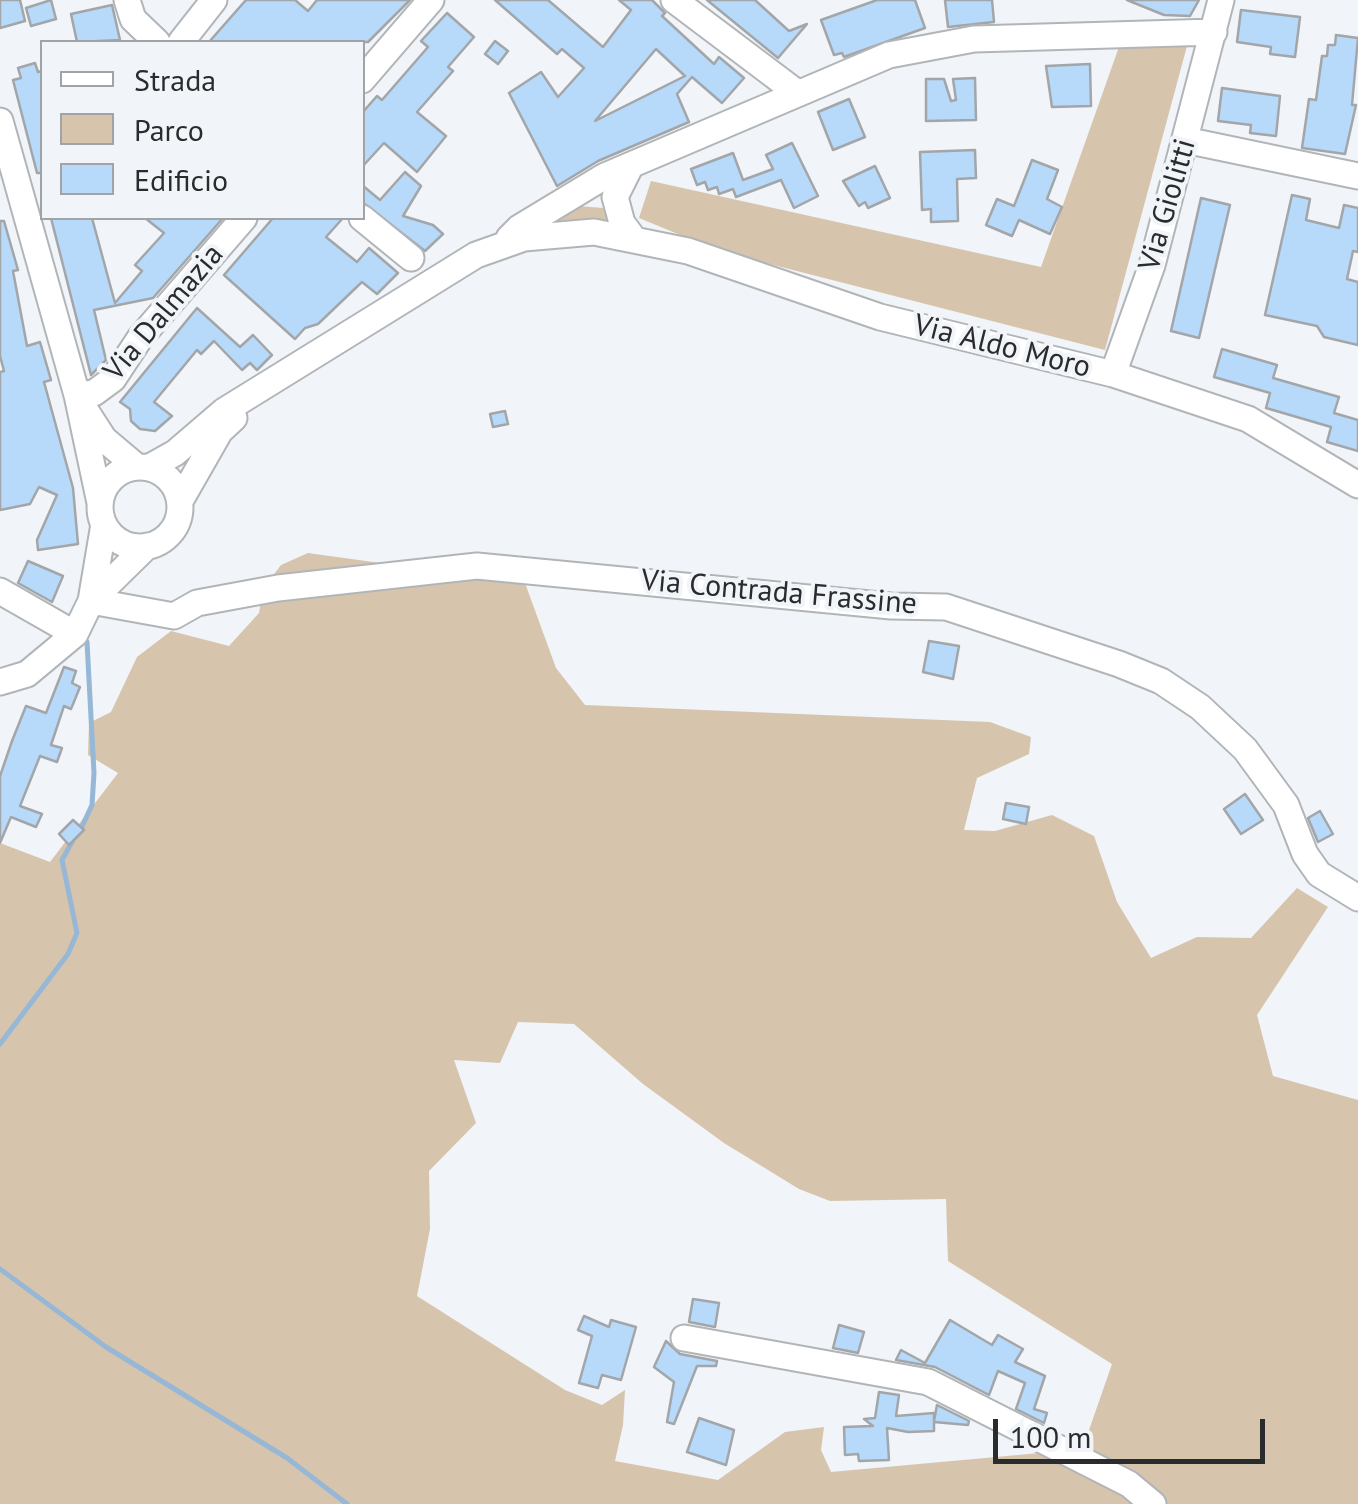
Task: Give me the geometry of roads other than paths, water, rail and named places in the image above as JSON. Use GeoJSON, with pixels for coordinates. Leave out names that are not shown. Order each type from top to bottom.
{"type":"FeatureCollection","features":[{"type":"Feature","properties":{"kind":"street"},"geometry":{"type":"LineString","coordinates":[[127,0],[134,20],[154,40]]}},
{"type":"Feature","properties":{"kind":"street"},"geometry":{"type":"LineString","coordinates":[[183,40],[214,0]]}},
{"type":"Feature","properties":{"kind":"street"},"geometry":{"type":"LineString","coordinates":[[365,77],[432,0]]}},
{"type":"Feature","properties":{"kind":"street"},"geometry":{"type":"LineString","coordinates":[[674,0],[796,92]]}},
{"type":"Feature","properties":{"kind":"street","name":"Via Giolitti"},"geometry":{"type":"LineString","coordinates":[[1113,374],[1152,265],[1221,0]]}},
{"type":"Feature","properties":{"kind":"street"},"geometry":{"type":"LineString","coordinates":[[0,682],[27,674],[75,634],[91,601],[102,514],[112,478],[175,453],[224,411],[444,272],[505,243],[518,228],[631,165],[889,55],[974,39],[1214,32]]}},
{"type":"Feature","properties":{"kind":"street"},"geometry":{"type":"LineString","coordinates":[[0,121],[6,163],[76,395],[102,514],[122,542],[147,546]]}},
{"type":"Feature","properties":{"kind":"street"},"geometry":{"type":"LineString","coordinates":[[1185,140],[1358,176]]}},
{"type":"Feature","properties":{"kind":"street"},"geometry":{"type":"LineString","coordinates":[[631,165],[615,197],[622,224],[633,238]]}},
{"type":"Feature","properties":{"kind":"street","name":"Via Dalmazia"},"geometry":{"type":"LineString","coordinates":[[76,395],[94,393],[113,380],[140,338],[242,220]]}},
{"type":"Feature","properties":{"kind":"street"},"geometry":{"type":"LineString","coordinates":[[364,220],[411,258]]}},
{"type":"Feature","properties":{"kind":"street","name":"Via Aldo Moro"},"geometry":{"type":"LineString","coordinates":[[505,243],[569,232],[633,238],[688,251],[880,317],[1113,374],[1248,420],[1358,485]]}},
{"type":"Feature","properties":{"kind":"street"},"geometry":{"type":"LineString","coordinates":[[101,435],[100,414],[113,380]]}},
{"type":"Feature","properties":{"kind":"street"},"geometry":{"type":"LineString","coordinates":[[91,601],[147,546],[169,535],[176,525],[180,501],[220,431],[274,381]]}},
{"type":"Feature","properties":{"kind":"street"},"geometry":{"type":"LineString","coordinates":[[76,395],[101,435],[143,467],[170,480],[180,501]]}},
{"type":"Feature","properties":{"kind":"street","name":"Via Contrada Frassine"},"geometry":{"type":"LineString","coordinates":[[91,601],[174,616],[197,603],[278,588],[478,566],[892,606],[946,607],[1119,664],[1160,682],[1200,707],[1246,748],[1276,791],[1319,874],[1358,898]]}},
{"type":"Feature","properties":{"kind":"street"},"geometry":{"type":"LineString","coordinates":[[0,591],[75,634]]}},
{"type":"Feature","properties":{"kind":"street"},"geometry":{"type":"LineString","coordinates":[[684,1338],[928,1382],[1128,1484],[1153,1504]]}},
{"type":"Feature","properties":{"kind":"waterway"},"geometry":{"type":"LineString","coordinates":[[79,833],[92,805],[94,773],[87,642]]}},
{"type":"Feature","properties":{"kind":"waterway"},"geometry":{"type":"LineString","coordinates":[[0,1044],[68,954],[77,933],[62,860],[72,842]]}},
{"type":"Feature","properties":{"kind":"waterway"},"geometry":{"type":"LineString","coordinates":[[0,1269],[106,1347],[287,1458],[347,1504]]}}]}
